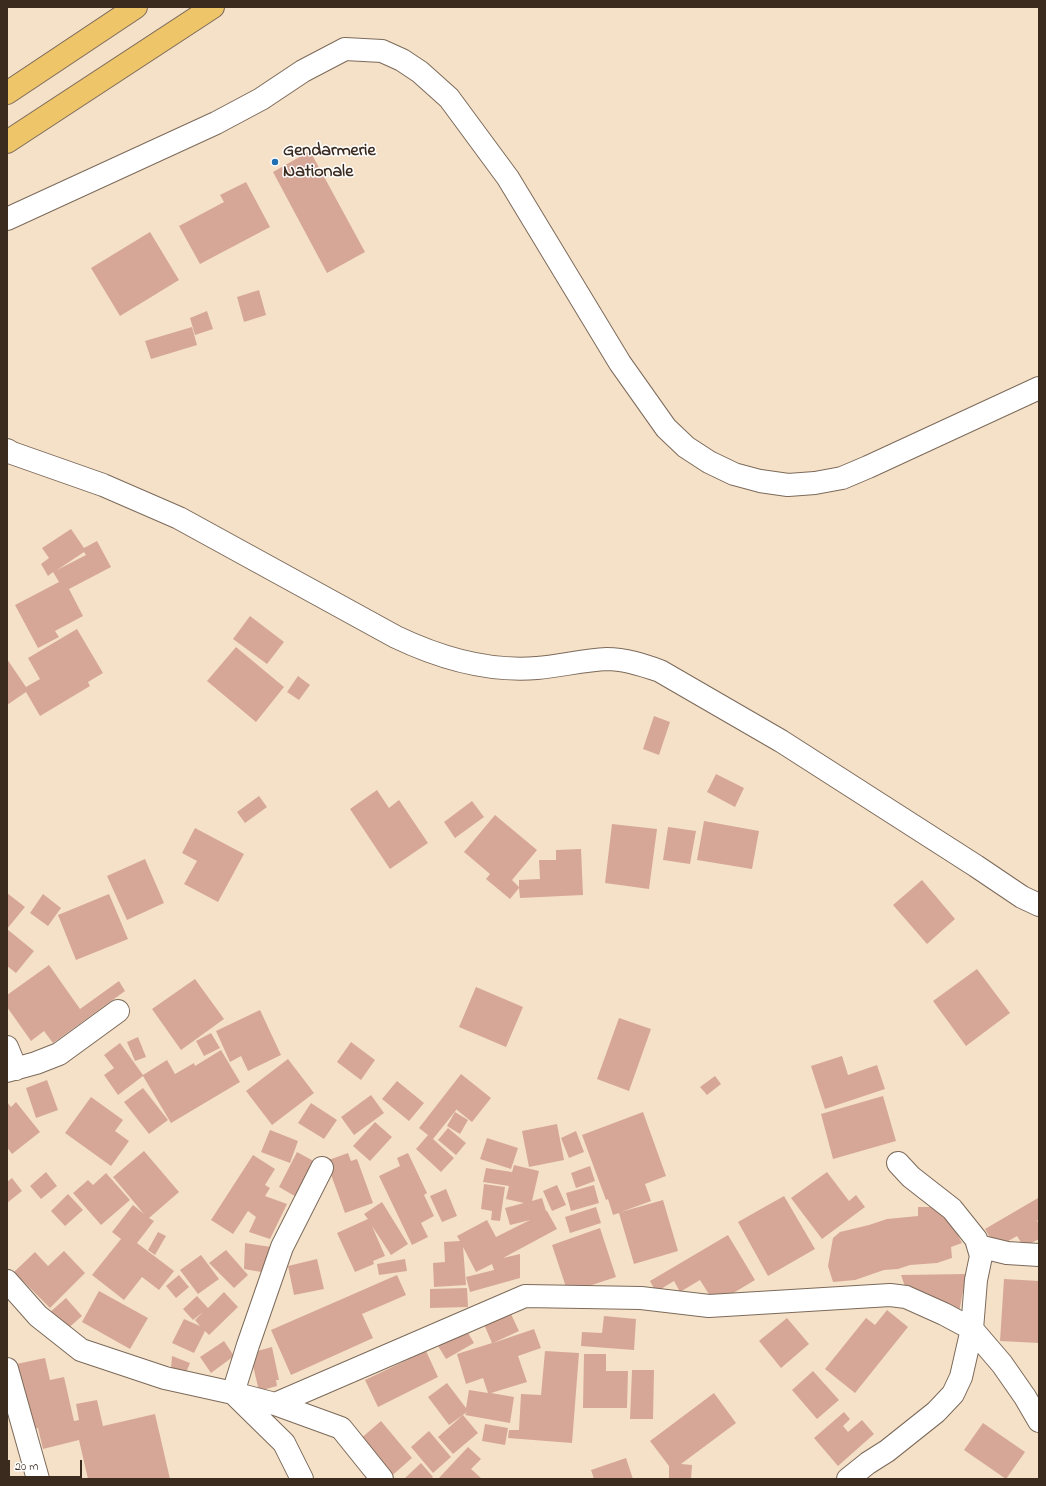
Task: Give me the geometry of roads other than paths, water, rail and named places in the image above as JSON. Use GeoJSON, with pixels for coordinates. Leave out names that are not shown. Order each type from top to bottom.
{"type":"FeatureCollection","features":[{"type":"Feature","properties":{"kind":"main road"},"geometry":{"type":"LineString","coordinates":[[7,93],[136,7]]}},
{"type":"Feature","properties":{"kind":"main road"},"geometry":{"type":"LineString","coordinates":[[7,142],[212,7]]}},
{"type":"Feature","properties":{"kind":"street"},"geometry":{"type":"LineString","coordinates":[[7,219],[216,123],[261,98],[303,71],[345,49],[382,51],[402,60],[420,72],[449,98],[508,178],[620,363],[650,406],[666,428],[686,447],[708,462],[734,474],[760,482],[788,485],[815,483],[842,478],[1039,388]]}},
{"type":"Feature","properties":{"kind":"street"},"geometry":{"type":"LineString","coordinates":[[7,450],[103,485],[179,518],[396,637],[443,657],[482,665],[513,668],[537,668],[607,659],[643,665],[660,671],[781,741],[1022,897],[1039,905]]}},
{"type":"Feature","properties":{"kind":"street"},"geometry":{"type":"LineString","coordinates":[[7,1047],[11,1070],[59,1054],[118,1012]]}},
{"type":"Feature","properties":{"kind":"street"},"geometry":{"type":"LineString","coordinates":[[848,1479],[936,1412],[953,1394],[961,1377],[972,1329],[976,1280],[981,1256],[976,1240],[952,1209],[911,1177],[898,1163]]}},
{"type":"Feature","properties":{"kind":"street"},"geometry":{"type":"LineString","coordinates":[[232,1393],[282,1247],[322,1168]]}},
{"type":"Feature","properties":{"kind":"street"},"geometry":{"type":"LineString","coordinates":[[978,1246],[1007,1253],[1039,1255]]}},
{"type":"Feature","properties":{"kind":"street"},"geometry":{"type":"LineString","coordinates":[[7,1281],[38,1316],[81,1350],[165,1378],[275,1404],[341,1428],[382,1479]]}},
{"type":"Feature","properties":{"kind":"street"},"geometry":{"type":"LineString","coordinates":[[275,1404],[525,1296],[641,1298],[709,1306],[890,1295],[906,1297],[944,1314],[972,1329],[1002,1364],[1025,1397],[1039,1421]]}},
{"type":"Feature","properties":{"kind":"street"},"geometry":{"type":"LineString","coordinates":[[7,1369],[38,1479]]}},
{"type":"Feature","properties":{"kind":"street"},"geometry":{"type":"LineString","coordinates":[[232,1393],[284,1443],[302,1479]]}},
{"type":"Feature","properties":{"kind":"place","name":"Gendarmerie Nationale"},"geometry":{"type":"Point","coordinates":[275,162]}}]}
